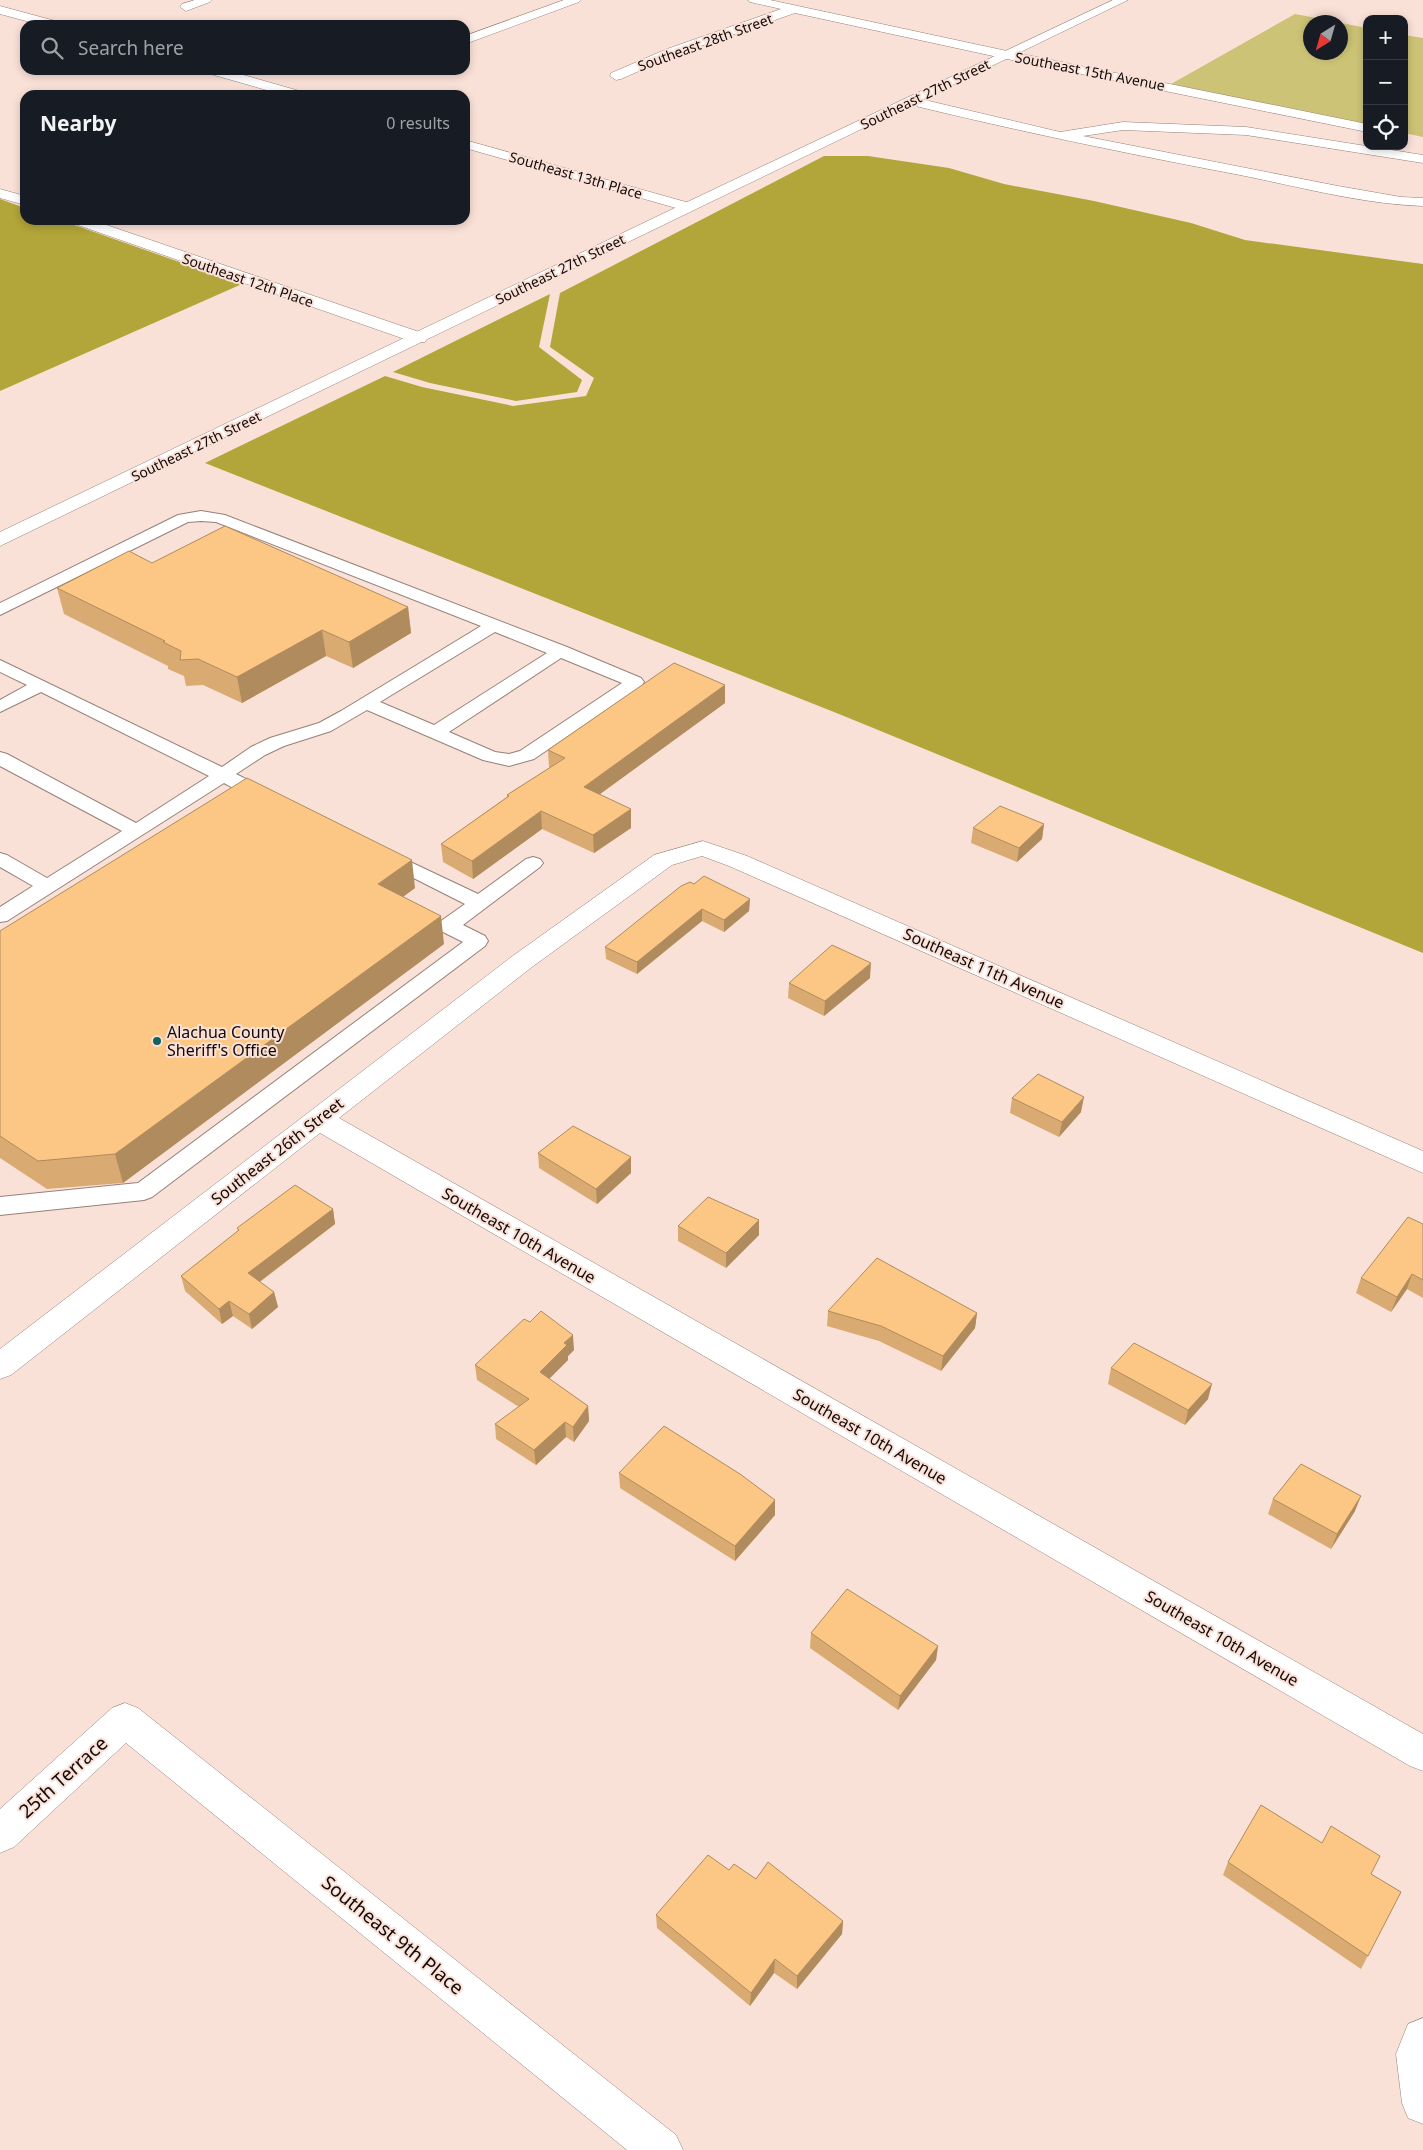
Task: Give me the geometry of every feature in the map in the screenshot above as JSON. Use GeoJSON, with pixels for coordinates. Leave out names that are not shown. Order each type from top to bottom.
{"type":"FeatureCollection","features":[{"type":"Feature","properties":{"kind":"street"},"geometry":{"type":"LineString","coordinates":[[186,6],[206,0]]}},
{"type":"Feature","properties":{"kind":"street"},"geometry":{"type":"LineString","coordinates":[[470,38],[575,0]]}},
{"type":"Feature","properties":{"kind":"street","name":"Southeast 15th Avenue"},"geometry":{"type":"LineString","coordinates":[[754,0],[1007,55],[1363,127]]}},
{"type":"Feature","properties":{"kind":"street","name":"Southeast 27th Street"},"geometry":{"type":"LineString","coordinates":[[0,540],[688,207],[1122,0]]}},
{"type":"Feature","properties":{"kind":"street","name":"Southeast 28th Street"},"geometry":{"type":"LineString","coordinates":[[616,76],[671,52],[795,9]]}},
{"type":"Feature","properties":{"kind":"street"},"geometry":{"type":"LineString","coordinates":[[0,10],[37,20]]}},
{"type":"Feature","properties":{"kind":"street"},"geometry":{"type":"LineString","coordinates":[[229,75],[281,90]]}},
{"type":"Feature","properties":{"kind":"street"},"geometry":{"type":"LineString","coordinates":[[912,101],[1060,136],[1338,190],[1400,201],[1423,202]]}},
{"type":"Feature","properties":{"kind":"street"},"geometry":{"type":"LineString","coordinates":[[1060,136],[1123,126],[1246,131],[1423,159]]}},
{"type":"Feature","properties":{"kind":"street","name":"Southeast 13th Place"},"geometry":{"type":"LineString","coordinates":[[470,145],[688,207]]}},
{"type":"Feature","properties":{"kind":"street"},"geometry":{"type":"LineString","coordinates":[[0,193],[20,200]]}},
{"type":"Feature","properties":{"kind":"street","name":"Southeast 12th Place"},"geometry":{"type":"LineString","coordinates":[[91,225],[419,338]]}},
{"type":"Feature","properties":{"kind":"street","name":"Southeast 11th Avenue"},"geometry":{"type":"LineString","coordinates":[[556,937],[663,860],[703,848],[738,861],[973,963],[1423,1163]]}},
{"type":"Feature","properties":{"kind":"street","name":"Southeast 26th Street"},"geometry":{"type":"LineString","coordinates":[[0,1366],[556,937]]}},
{"type":"Feature","properties":{"kind":"street","name":"Southeast 10th Avenue"},"geometry":{"type":"LineString","coordinates":[[318,1119],[1423,1754]]}},
{"type":"Feature","properties":{"kind":"street","name":"25th Terrace"},"geometry":{"type":"LineString","coordinates":[[0,1834],[126,1720]]}},
{"type":"Feature","properties":{"kind":"street","name":"Southeast 9th Place"},"geometry":{"type":"LineString","coordinates":[[126,1720],[661,2150]]}},
{"type":"Feature","properties":{"kind":"street"},"geometry":{"type":"LineString","coordinates":[[1423,2039],[1417,2054],[1423,2103]]}},
{"type":"Feature","properties":{"kind":"lane"},"geometry":{"type":"LineString","coordinates":[[0,610],[184,518],[201,516],[218,518],[635,682],[527,754],[509,760],[490,756],[366,703]]}},
{"type":"Feature","properties":{"kind":"lane"},"geometry":{"type":"LineString","coordinates":[[0,916],[136,831],[258,751],[277,742],[325,727],[494,625]]}},
{"type":"Feature","properties":{"kind":"lane"},"geometry":{"type":"LineString","coordinates":[[435,733],[560,651]]}},
{"type":"Feature","properties":{"kind":"lane"},"geometry":{"type":"LineString","coordinates":[[0,665],[281,804]]}},
{"type":"Feature","properties":{"kind":"lane"},"geometry":{"type":"LineString","coordinates":[[0,707],[40,685]]}},
{"type":"Feature","properties":{"kind":"lane"},"geometry":{"type":"LineString","coordinates":[[0,758],[136,831]]}},
{"type":"Feature","properties":{"kind":"lane"},"geometry":{"type":"LineString","coordinates":[[368,847],[479,903]]}},
{"type":"Feature","properties":{"kind":"lane"},"geometry":{"type":"LineString","coordinates":[[0,859],[47,886]]}},
{"type":"Feature","properties":{"kind":"lane"},"geometry":{"type":"LineString","coordinates":[[0,1206],[144,1191],[478,941],[448,926],[534,863]]}},
{"type":"Feature","properties":{"kind":"shaded area"},"geometry":{"type":"Polygon","coordinates":[[[1295,14],[1303,15],[1303,60],[1348,60],[1348,24],[1363,27],[1363,124],[1171,84],[1295,14]]]}},
{"type":"Feature","properties":{"kind":"shaded area"},"geometry":{"type":"Polygon","coordinates":[[[1408,36],[1423,38],[1423,137],[1408,134],[1408,36]]]}},
{"type":"Feature","properties":{"kind":"shaded area"},"geometry":{"type":"Polygon","coordinates":[[[824,156],[868,156],[949,168],[1004,184],[1094,201],[1191,223],[1245,240],[1423,264],[1423,953],[839,714],[205,463],[385,376],[422,387],[513,406],[586,396],[594,378],[550,347],[560,293],[824,156]]]}},
{"type":"Feature","properties":{"kind":"shaded area"},"geometry":{"type":"Polygon","coordinates":[[[0,199],[20,206],[20,225],[74,225],[242,284],[0,391],[0,199]]]}},
{"type":"Feature","properties":{"kind":"shaded area"},"geometry":{"type":"Polygon","coordinates":[[[550,294],[539,347],[582,380],[577,392],[516,401],[430,383],[393,372],[550,294]]]}},
{"type":"Feature","properties":{"kind":"building"},"geometry":{"type":"Polygon","coordinates":[[[225,526],[408,607],[349,642],[322,630],[237,677],[198,659],[180,660],[181,651],[163,642],[165,641],[57,588],[129,551],[152,563],[225,526]]]}},
{"type":"Feature","properties":{"kind":"building"},"geometry":{"type":"Polygon","coordinates":[[[674,663],[725,685],[584,787],[631,809],[593,835],[541,811],[472,861],[441,844],[509,796],[507,795],[565,758],[548,750],[674,663]]]}},
{"type":"Feature","properties":{"kind":"building","name":"Alachua County Sheriff's Office"},"geometry":{"type":"Polygon","coordinates":[[[247,778],[412,860],[378,884],[441,916],[115,1154],[38,1161],[0,1136],[0,931],[247,778]]]}},
{"type":"Feature","properties":{"kind":"building"},"geometry":{"type":"Polygon","coordinates":[[[1000,806],[1044,824],[1019,848],[973,828],[1000,806]]]}},
{"type":"Feature","properties":{"kind":"building"},"geometry":{"type":"Polygon","coordinates":[[[704,876],[750,899],[724,920],[702,909],[637,962],[605,947],[681,886],[690,882],[694,884],[704,876]]]}},
{"type":"Feature","properties":{"kind":"building"},"geometry":{"type":"Polygon","coordinates":[[[832,945],[871,963],[825,1001],[789,983],[832,945]]]}},
{"type":"Feature","properties":{"kind":"building"},"geometry":{"type":"Polygon","coordinates":[[[1038,1074],[1084,1097],[1062,1122],[1012,1098],[1038,1074]]]}},
{"type":"Feature","properties":{"kind":"building"},"geometry":{"type":"Polygon","coordinates":[[[573,1126],[631,1157],[596,1189],[538,1153],[573,1126]]]}},
{"type":"Feature","properties":{"kind":"building"},"geometry":{"type":"Polygon","coordinates":[[[295,1185],[333,1209],[248,1273],[274,1292],[249,1314],[229,1301],[219,1309],[181,1276],[239,1230],[237,1228],[295,1185]]]}},
{"type":"Feature","properties":{"kind":"building"},"geometry":{"type":"Polygon","coordinates":[[[708,1197],[759,1220],[726,1253],[678,1226],[708,1197]]]}},
{"type":"Feature","properties":{"kind":"building"},"geometry":{"type":"Polygon","coordinates":[[[1408,1217],[1423,1224],[1423,1280],[1412,1274],[1397,1297],[1361,1278],[1408,1217]]]}},
{"type":"Feature","properties":{"kind":"building"},"geometry":{"type":"Polygon","coordinates":[[[877,1258],[977,1313],[943,1356],[881,1326],[828,1311],[877,1258]]]}},
{"type":"Feature","properties":{"kind":"building"},"geometry":{"type":"Polygon","coordinates":[[[541,1311],[573,1335],[564,1343],[567,1345],[540,1372],[588,1406],[573,1427],[565,1422],[534,1450],[495,1424],[529,1399],[475,1365],[524,1319],[530,1322],[541,1311]]]}},
{"type":"Feature","properties":{"kind":"building"},"geometry":{"type":"Polygon","coordinates":[[[1134,1343],[1212,1384],[1188,1410],[1111,1368],[1134,1343]]]}},
{"type":"Feature","properties":{"kind":"building"},"geometry":{"type":"Polygon","coordinates":[[[664,1426],[740,1474],[775,1500],[735,1546],[619,1473],[664,1426]]]}},
{"type":"Feature","properties":{"kind":"building"},"geometry":{"type":"Polygon","coordinates":[[[1301,1464],[1361,1496],[1337,1534],[1273,1499],[1301,1464]]]}},
{"type":"Feature","properties":{"kind":"building"},"geometry":{"type":"Polygon","coordinates":[[[847,1589],[938,1646],[900,1696],[811,1633],[847,1589]]]}},
{"type":"Feature","properties":{"kind":"building"},"geometry":{"type":"Polygon","coordinates":[[[1261,1805],[1322,1843],[1331,1826],[1380,1856],[1371,1874],[1401,1892],[1368,1956],[1228,1862],[1261,1805]]]}},
{"type":"Feature","properties":{"kind":"building"},"geometry":{"type":"Polygon","coordinates":[[[708,1855],[729,1870],[734,1864],[756,1879],[768,1862],[843,1921],[797,1976],[775,1959],[751,1993],[656,1915],[708,1855]]]}},
{"type":"Feature","properties":{"kind":"place","name":"Alachua County Sheriff's Office"},"geometry":{"type":"Point","coordinates":[157,1041]}}]}
